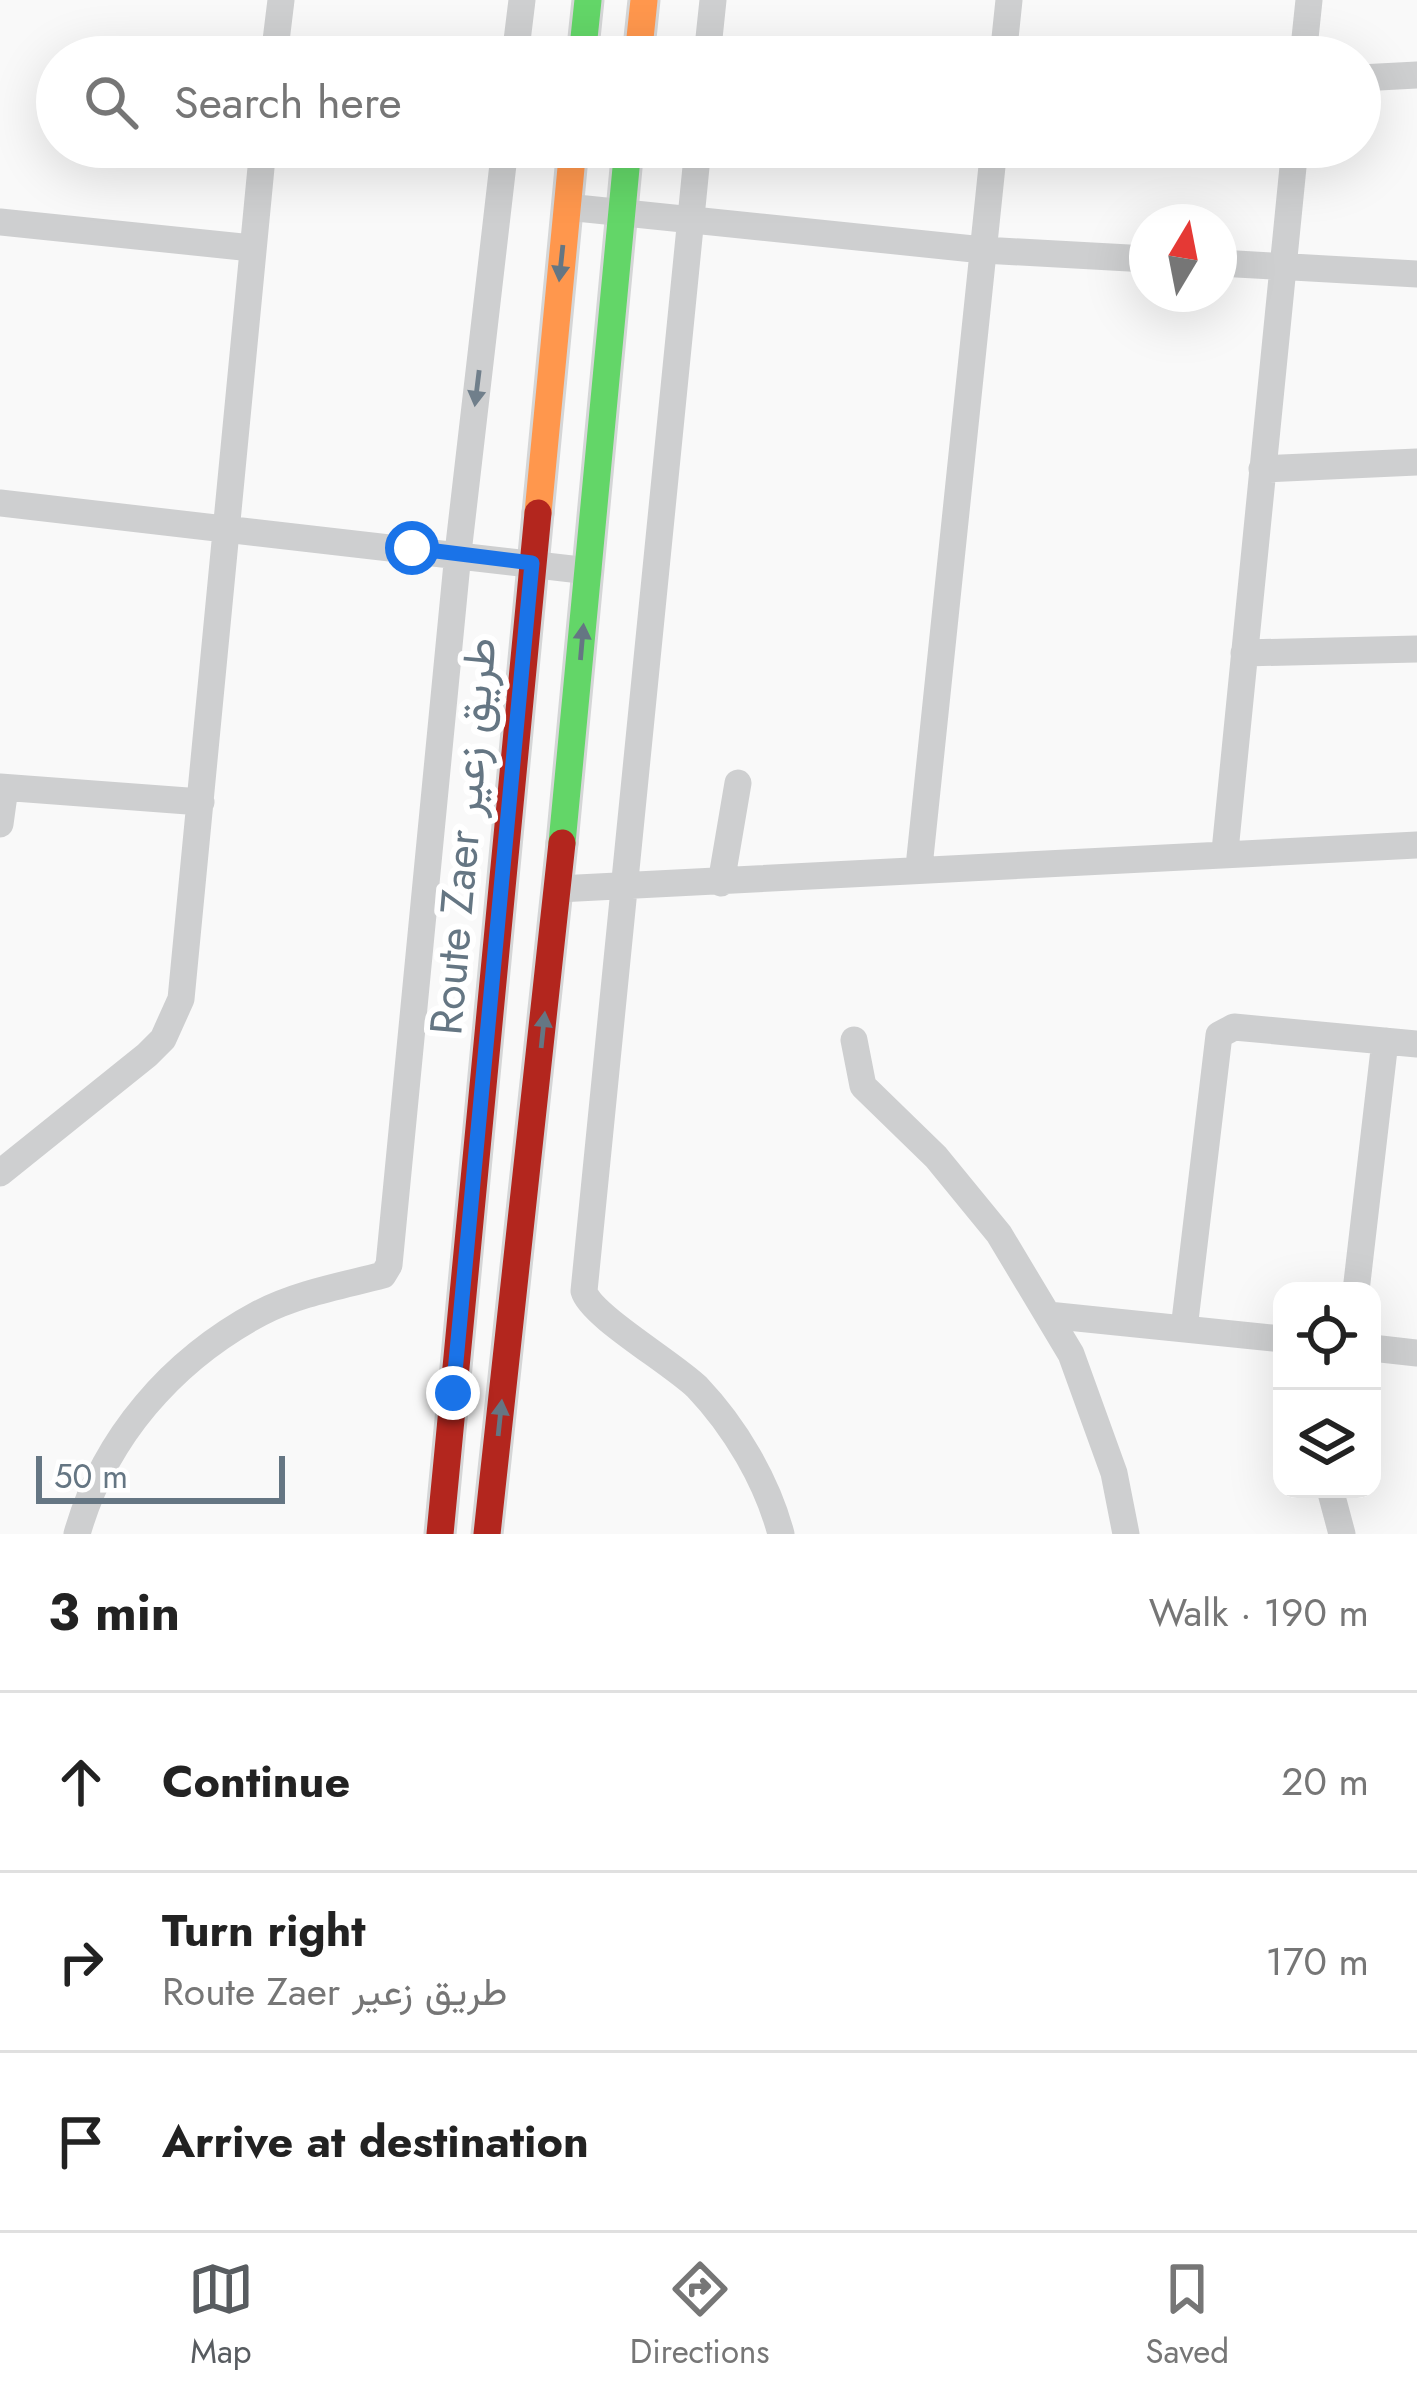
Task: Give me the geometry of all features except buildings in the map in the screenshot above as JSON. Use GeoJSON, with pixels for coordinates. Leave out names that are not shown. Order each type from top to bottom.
{"type":"FeatureCollection","features":[{"type":"Feature","properties":{"kind":"main road"},"geometry":{"type":"LineString","coordinates":[[584,36],[588,0]]}},
{"type":"Feature","properties":{"kind":"main road"},"geometry":{"type":"LineString","coordinates":[[640,36],[644,0]]}},
{"type":"Feature","properties":{"kind":"main road","name":"Route Zaer طريق زعير"},"geometry":{"type":"LineString","coordinates":[[440,1534],[571,168]]}},
{"type":"Feature","properties":{"kind":"main road"},"geometry":{"type":"LineString","coordinates":[[487,1534],[558,889],[626,168]]}},
{"type":"Feature","properties":{"kind":"street"},"geometry":{"type":"LineString","coordinates":[[276,36],[280,0]]}},
{"type":"Feature","properties":{"kind":"street"},"geometry":{"type":"LineString","coordinates":[[518,36],[522,0]]}},
{"type":"Feature","properties":{"kind":"street"},"geometry":{"type":"LineString","coordinates":[[709,36],[713,0]]}},
{"type":"Feature","properties":{"kind":"street"},"geometry":{"type":"LineString","coordinates":[[1005,36],[1009,0]]}},
{"type":"Feature","properties":{"kind":"street"},"geometry":{"type":"LineString","coordinates":[[1306,36],[1309,0]]}},
{"type":"Feature","properties":{"kind":"street"},"geometry":{"type":"LineString","coordinates":[[1381,77],[1417,75]]}},
{"type":"Feature","properties":{"kind":"street"},"geometry":{"type":"LineString","coordinates":[[0,1173],[147,1055],[174,1019],[182,999],[261,168]]}},
{"type":"Feature","properties":{"kind":"street"},"geometry":{"type":"LineString","coordinates":[[76,1534],[86,1500],[117,1442],[157,1390],[206,1346],[262,1312],[324,1288],[382,1274],[389,1265],[458,553],[503,168]]}},
{"type":"Feature","properties":{"kind":"street"},"geometry":{"type":"LineString","coordinates":[[696,168],[584,1291],[596,1314],[643,1341],[698,1389],[744,1447],[782,1534]]}},
{"type":"Feature","properties":{"kind":"street"},"geometry":{"type":"LineString","coordinates":[[919,867],[992,168]]}},
{"type":"Feature","properties":{"kind":"street"},"geometry":{"type":"LineString","coordinates":[[1225,851],[1292,168]]}},
{"type":"Feature","properties":{"kind":"street"},"geometry":{"type":"LineString","coordinates":[[567,207],[983,250],[1129,258]]}},
{"type":"Feature","properties":{"kind":"street"},"geometry":{"type":"LineString","coordinates":[[0,222],[252,248]]}},
{"type":"Feature","properties":{"kind":"street"},"geometry":{"type":"LineString","coordinates":[[1237,264],[1417,274]]}},
{"type":"Feature","properties":{"kind":"street"},"geometry":{"type":"LineString","coordinates":[[1262,470],[1417,462]]}},
{"type":"Feature","properties":{"kind":"street"},"geometry":{"type":"LineString","coordinates":[[0,503],[589,571]]}},
{"type":"Feature","properties":{"kind":"street"},"geometry":{"type":"LineString","coordinates":[[1244,653],[1417,649]]}},
{"type":"Feature","properties":{"kind":"street"},"geometry":{"type":"LineString","coordinates":[[721,883],[737,783]]}},
{"type":"Feature","properties":{"kind":"street"},"geometry":{"type":"LineString","coordinates":[[0,824],[2,787],[200,802]]}},
{"type":"Feature","properties":{"kind":"street"},"geometry":{"type":"LineString","coordinates":[[558,889],[623,889],[1225,851],[1417,845]]}},
{"type":"Feature","properties":{"kind":"street"},"geometry":{"type":"LineString","coordinates":[[1184,1329],[1219,1035],[1234,1027],[1417,1044]]}},
{"type":"Feature","properties":{"kind":"street"},"geometry":{"type":"LineString","coordinates":[[854,1040],[863,1086],[936,1157],[1000,1234],[1048,1315],[1078,1373],[1114,1473],[1126,1534]]}},
{"type":"Feature","properties":{"kind":"street"},"geometry":{"type":"LineString","coordinates":[[1357,1282],[1385,1041]]}},
{"type":"Feature","properties":{"kind":"street"},"geometry":{"type":"LineString","coordinates":[[1048,1315],[1273,1338]]}},
{"type":"Feature","properties":{"kind":"street"},"geometry":{"type":"LineString","coordinates":[[1381,1349],[1417,1353]]}},
{"type":"Feature","properties":{"kind":"street"},"geometry":{"type":"LineString","coordinates":[[1332,1498],[1342,1533],[1354,1534]]}},
{"type":"Feature","properties":{"kind":"traffic: fast"},"geometry":{"type":"LineString","coordinates":[[584,36],[588,0]]}},
{"type":"Feature","properties":{"kind":"traffic: fast"},"geometry":{"type":"LineString","coordinates":[[562,843],[626,168]]}},
{"type":"Feature","properties":{"kind":"traffic: slow"},"geometry":{"type":"LineString","coordinates":[[640,36],[644,0]]}},
{"type":"Feature","properties":{"kind":"traffic: slow"},"geometry":{"type":"LineString","coordinates":[[538,513],[571,168]]}},
{"type":"Feature","properties":{"kind":"traffic: jam"},"geometry":{"type":"LineString","coordinates":[[440,1534],[538,513]]}},
{"type":"Feature","properties":{"kind":"traffic: jam"},"geometry":{"type":"LineString","coordinates":[[487,1534],[562,843]]}},
{"type":"Feature","properties":{"kind":"route"},"geometry":{"type":"LineString","coordinates":[[412,548],[532,563],[453,1393]]}}]}
